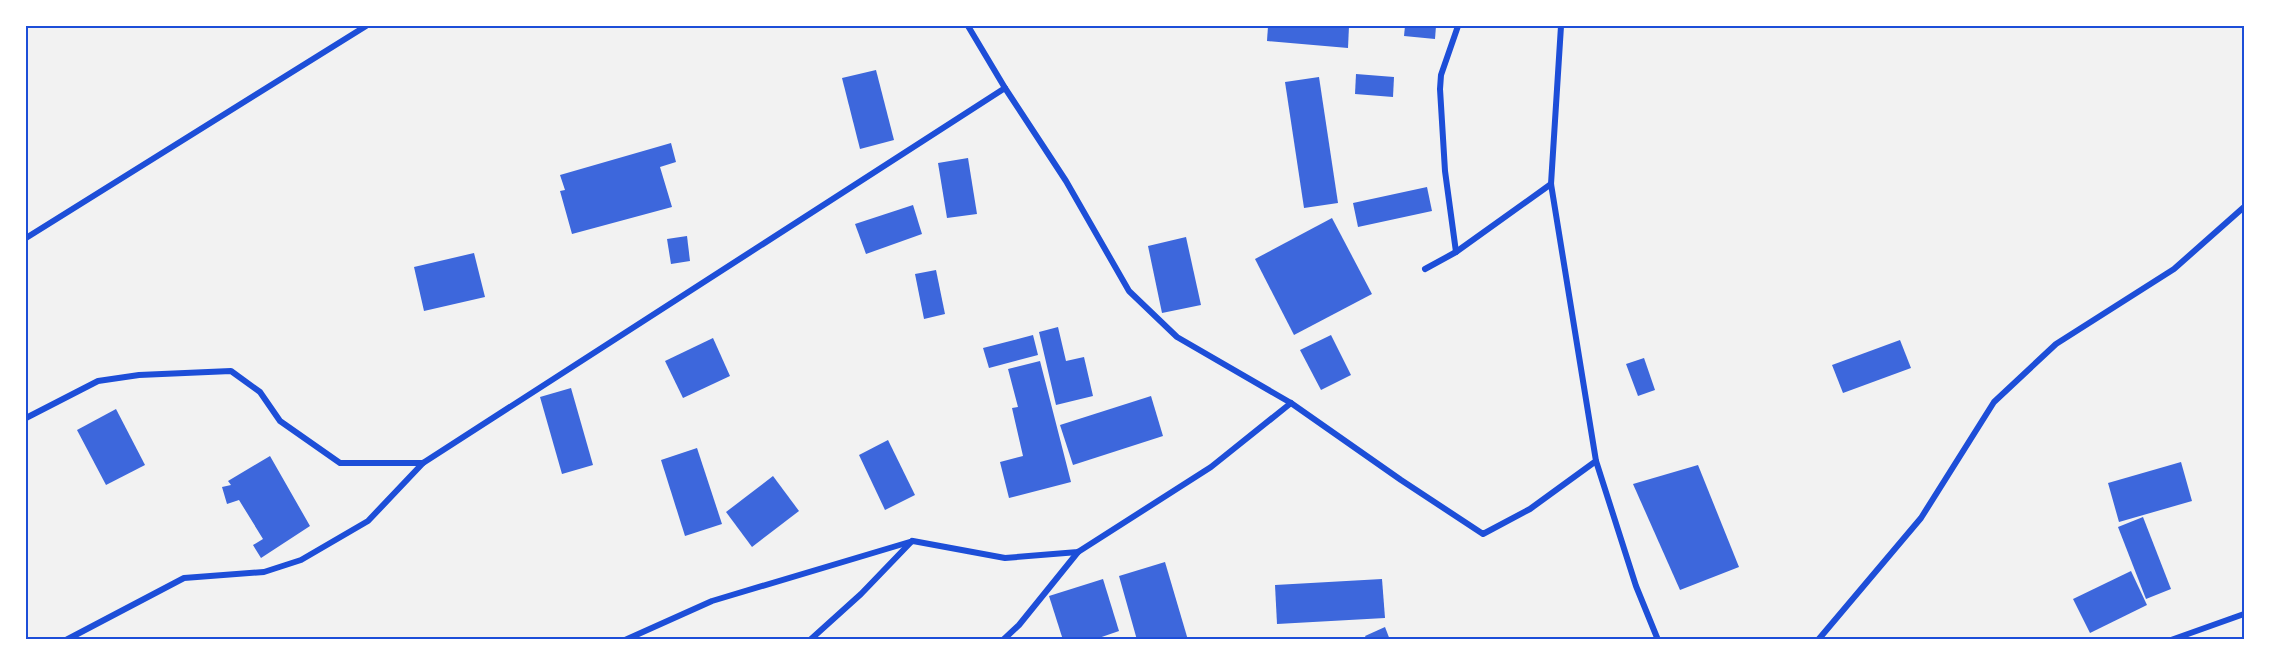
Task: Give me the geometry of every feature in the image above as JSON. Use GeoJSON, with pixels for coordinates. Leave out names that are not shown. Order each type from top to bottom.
{"type":"FeatureCollection","features":[{"type":"Feature","properties":{"kind":"street"},"geometry":{"type":"LineString","coordinates":[[26,238],[366,26]]}},
{"type":"Feature","properties":{"kind":"street"},"geometry":{"type":"LineString","coordinates":[[968,26],[1066,182],[1130,291],[1177,337],[1291,403],[1483,534],[1530,509],[1596,461]]}},
{"type":"Feature","properties":{"kind":"street"},"geometry":{"type":"LineString","coordinates":[[1456,252],[1445,171],[1440,89],[1441,75],[1458,26]]}},
{"type":"Feature","properties":{"kind":"street"},"geometry":{"type":"LineString","coordinates":[[1561,26],[1551,184],[1596,461],[1636,586],[1659,639]]}},
{"type":"Feature","properties":{"kind":"street"},"geometry":{"type":"LineString","coordinates":[[66,639],[184,578],[264,572],[301,560],[368,521],[423,463],[1005,88]]}},
{"type":"Feature","properties":{"kind":"street"},"geometry":{"type":"LineString","coordinates":[[1425,269],[1456,252],[1551,184]]}},
{"type":"Feature","properties":{"kind":"street"},"geometry":{"type":"LineString","coordinates":[[1818,639],[1921,518],[1994,402],[2056,344],[2174,269],[2244,207]]}},
{"type":"Feature","properties":{"kind":"street"},"geometry":{"type":"LineString","coordinates":[[26,418],[98,381],[139,375],[231,371],[260,392],[280,421],[340,463],[423,463]]}},
{"type":"Feature","properties":{"kind":"street"},"geometry":{"type":"LineString","coordinates":[[1003,639],[1019,625],[1078,552],[1211,467],[1291,403]]}},
{"type":"Feature","properties":{"kind":"street"},"geometry":{"type":"LineString","coordinates":[[625,639],[712,601],[913,541],[1005,558],[1078,552]]}},
{"type":"Feature","properties":{"kind":"street"},"geometry":{"type":"LineString","coordinates":[[810,639],[861,594],[913,541]]}},
{"type":"Feature","properties":{"kind":"street"},"geometry":{"type":"LineString","coordinates":[[2171,639],[2188,637],[2244,614]]}},
{"type":"Feature","properties":{"kind":"building"},"geometry":{"type":"Polygon","coordinates":[[[1268,26],[1349,26],[1348,48],[1267,41],[1268,26]]]}},
{"type":"Feature","properties":{"kind":"building"},"geometry":{"type":"Polygon","coordinates":[[[1405,26],[1436,26],[1435,39],[1404,36],[1405,26]]]}},
{"type":"Feature","properties":{"kind":"building"},"geometry":{"type":"Polygon","coordinates":[[[876,70],[894,140],[860,149],[842,78],[876,70]]]}},
{"type":"Feature","properties":{"kind":"building"},"geometry":{"type":"Polygon","coordinates":[[[1356,74],[1394,77],[1393,97],[1355,94],[1356,74]]]}},
{"type":"Feature","properties":{"kind":"building"},"geometry":{"type":"Polygon","coordinates":[[[1319,77],[1338,203],[1304,208],[1285,82],[1319,77]]]}},
{"type":"Feature","properties":{"kind":"building"},"geometry":{"type":"Polygon","coordinates":[[[671,143],[676,162],[660,167],[672,207],[572,234],[560,191],[565,190],[560,175],[671,143]]]}},
{"type":"Feature","properties":{"kind":"building"},"geometry":{"type":"Polygon","coordinates":[[[968,158],[977,214],[947,218],[938,163],[968,158]]]}},
{"type":"Feature","properties":{"kind":"building"},"geometry":{"type":"Polygon","coordinates":[[[1427,187],[1432,211],[1358,227],[1353,203],[1427,187]]]}},
{"type":"Feature","properties":{"kind":"building"},"geometry":{"type":"Polygon","coordinates":[[[913,205],[922,234],[866,254],[855,224],[913,205]]]}},
{"type":"Feature","properties":{"kind":"building"},"geometry":{"type":"Polygon","coordinates":[[[1332,218],[1372,294],[1294,335],[1255,259],[1332,218]]]}},
{"type":"Feature","properties":{"kind":"building"},"geometry":{"type":"Polygon","coordinates":[[[687,236],[690,261],[671,264],[667,239],[687,236]]]}},
{"type":"Feature","properties":{"kind":"building"},"geometry":{"type":"Polygon","coordinates":[[[1186,237],[1201,305],[1162,313],[1148,246],[1186,237]]]}},
{"type":"Feature","properties":{"kind":"building"},"geometry":{"type":"Polygon","coordinates":[[[474,253],[485,297],[424,311],[414,267],[474,253]]]}},
{"type":"Feature","properties":{"kind":"building"},"geometry":{"type":"Polygon","coordinates":[[[936,270],[945,314],[924,319],[915,274],[936,270]]]}},
{"type":"Feature","properties":{"kind":"building"},"geometry":{"type":"Polygon","coordinates":[[[1058,327],[1066,361],[1084,357],[1093,396],[1056,405],[1039,332],[1058,327]]]}},
{"type":"Feature","properties":{"kind":"building"},"geometry":{"type":"Polygon","coordinates":[[[1033,335],[1038,355],[989,368],[983,348],[1033,335]]]}},
{"type":"Feature","properties":{"kind":"building"},"geometry":{"type":"Polygon","coordinates":[[[1331,335],[1351,375],[1321,390],[1300,350],[1331,335]]]}},
{"type":"Feature","properties":{"kind":"building"},"geometry":{"type":"Polygon","coordinates":[[[713,338],[730,376],[683,398],[665,361],[713,338]]]}},
{"type":"Feature","properties":{"kind":"building"},"geometry":{"type":"Polygon","coordinates":[[[1900,340],[1911,368],[1843,393],[1832,365],[1900,340]]]}},
{"type":"Feature","properties":{"kind":"building"},"geometry":{"type":"Polygon","coordinates":[[[1644,358],[1655,390],[1638,396],[1626,364],[1644,358]]]}},
{"type":"Feature","properties":{"kind":"building"},"geometry":{"type":"Polygon","coordinates":[[[1040,361],[1071,482],[1009,498],[1000,462],[1023,456],[1012,408],[1018,407],[1008,369],[1040,361]]]}},
{"type":"Feature","properties":{"kind":"building"},"geometry":{"type":"Polygon","coordinates":[[[571,388],[593,465],[562,474],[540,397],[571,388]]]}},
{"type":"Feature","properties":{"kind":"building"},"geometry":{"type":"Polygon","coordinates":[[[1151,396],[1163,436],[1073,465],[1060,425],[1151,396]]]}},
{"type":"Feature","properties":{"kind":"building"},"geometry":{"type":"Polygon","coordinates":[[[116,409],[145,465],[106,485],[77,430],[116,409]]]}},
{"type":"Feature","properties":{"kind":"building"},"geometry":{"type":"Polygon","coordinates":[[[888,440],[915,495],[885,510],[859,455],[888,440]]]}},
{"type":"Feature","properties":{"kind":"building"},"geometry":{"type":"Polygon","coordinates":[[[697,448],[722,524],[685,536],[661,460],[697,448]]]}},
{"type":"Feature","properties":{"kind":"building"},"geometry":{"type":"Polygon","coordinates":[[[270,456],[310,526],[261,558],[253,545],[263,539],[239,500],[227,504],[222,487],[231,485],[228,481],[270,456]]]}},
{"type":"Feature","properties":{"kind":"building"},"geometry":{"type":"Polygon","coordinates":[[[2181,462],[2192,501],[2119,522],[2108,483],[2181,462]]]}},
{"type":"Feature","properties":{"kind":"building"},"geometry":{"type":"Polygon","coordinates":[[[1698,465],[1739,567],[1680,590],[1633,484],[1698,465]]]}},
{"type":"Feature","properties":{"kind":"building"},"geometry":{"type":"Polygon","coordinates":[[[773,476],[799,511],[752,547],[726,512],[773,476]]]}},
{"type":"Feature","properties":{"kind":"building"},"geometry":{"type":"Polygon","coordinates":[[[2143,517],[2171,589],[2146,599],[2118,527],[2143,517]]]}},
{"type":"Feature","properties":{"kind":"building"},"geometry":{"type":"Polygon","coordinates":[[[1165,562],[1188,640],[1137,640],[1119,576],[1165,562]]]}},
{"type":"Feature","properties":{"kind":"building"},"geometry":{"type":"Polygon","coordinates":[[[2131,571],[2147,605],[2090,633],[2073,599],[2131,571]]]}},
{"type":"Feature","properties":{"kind":"building"},"geometry":{"type":"Polygon","coordinates":[[[1103,579],[1119,631],[1093,640],[1063,640],[1049,596],[1103,579]]]}},
{"type":"Feature","properties":{"kind":"building"},"geometry":{"type":"Polygon","coordinates":[[[1382,579],[1385,618],[1277,624],[1275,585],[1382,579]]]}},
{"type":"Feature","properties":{"kind":"building"},"geometry":{"type":"Polygon","coordinates":[[[1385,627],[1390,640],[1367,640],[1365,636],[1385,627]]]}}]}
